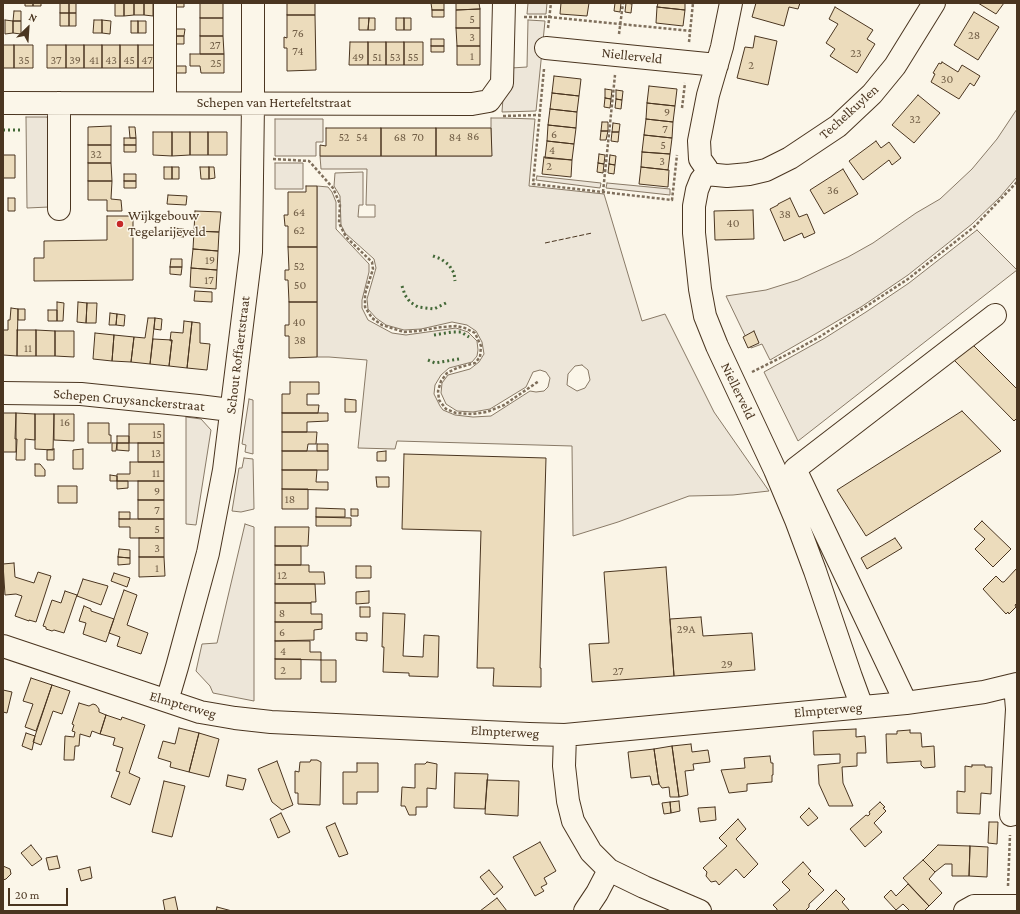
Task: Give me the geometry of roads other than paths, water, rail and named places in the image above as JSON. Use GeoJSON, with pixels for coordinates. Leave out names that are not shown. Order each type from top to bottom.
{"type":"FeatureCollection","features":[{"type":"Feature","properties":{"kind":"street"},"geometry":{"type":"LineString","coordinates":[[165,3],[165,103]]}},
{"type":"Feature","properties":{"kind":"street","name":"Schout Roffaertstraat"},"geometry":{"type":"LineString","coordinates":[[166,701],[177,667],[208,553],[224,470],[230,410],[251,252],[253,103],[252,3]]}},
{"type":"Feature","properties":{"kind":"street"},"geometry":{"type":"LineString","coordinates":[[706,174],[707,169],[700,159],[699,141],[708,95],[722,47],[730,3]]}},
{"type":"Feature","properties":{"kind":"street","name":"Techelkuylen"},"geometry":{"type":"LineString","coordinates":[[706,174],[727,176],[750,174],[766,170],[790,158],[838,126],[872,94],[895,66],[934,3]]}},
{"type":"Feature","properties":{"kind":"street","name":"Schepen van Hertefeltstraat"},"geometry":{"type":"LineString","coordinates":[[3,103],[472,104],[489,101],[502,83],[504,10]]}},
{"type":"Feature","properties":{"kind":"street","name":"Niellerveld"},"geometry":{"type":"LineString","coordinates":[[546,48],[716,65]]}},
{"type":"Feature","properties":{"kind":"street"},"geometry":{"type":"LineString","coordinates":[[59,103],[59,209]]}},
{"type":"Feature","properties":{"kind":"street","name":"Niellerveld"},"geometry":{"type":"LineString","coordinates":[[706,174],[697,190],[694,206],[694,233],[700,289],[706,316],[717,346],[775,470],[796,520],[862,707]]}},
{"type":"Feature","properties":{"kind":"street"},"geometry":{"type":"LineString","coordinates":[[906,703],[795,469],[995,315]]}},
{"type":"Feature","properties":{"kind":"street","name":"Schepen Cruysanckerstraat"},"geometry":{"type":"LineString","coordinates":[[3,393],[81,394],[230,410]]}},
{"type":"Feature","properties":{"kind":"street","name":"Elmpterweg"},"geometry":{"type":"LineString","coordinates":[[3,646],[200,712],[235,718],[271,722],[565,735],[906,703],[977,693],[1016,685],[1017,709],[1011,815]]}},
{"type":"Feature","properties":{"kind":"street"},"geometry":{"type":"LineString","coordinates":[[565,735],[564,766],[568,801],[573,821],[591,852],[609,870],[700,911]]}},
{"type":"Feature","properties":{"kind":"street"},"geometry":{"type":"LineString","coordinates":[[585,911],[597,893],[609,870]]}},
{"type":"Feature","properties":{"kind":"street"},"geometry":{"type":"LineString","coordinates":[[965,911],[974,906],[1012,906]]}},
{"type":"Feature","properties":{"kind":"place","name":"Wijkgebouw Tegelarijeveld"},"geometry":{"type":"Point","coordinates":[120,224]}}]}
